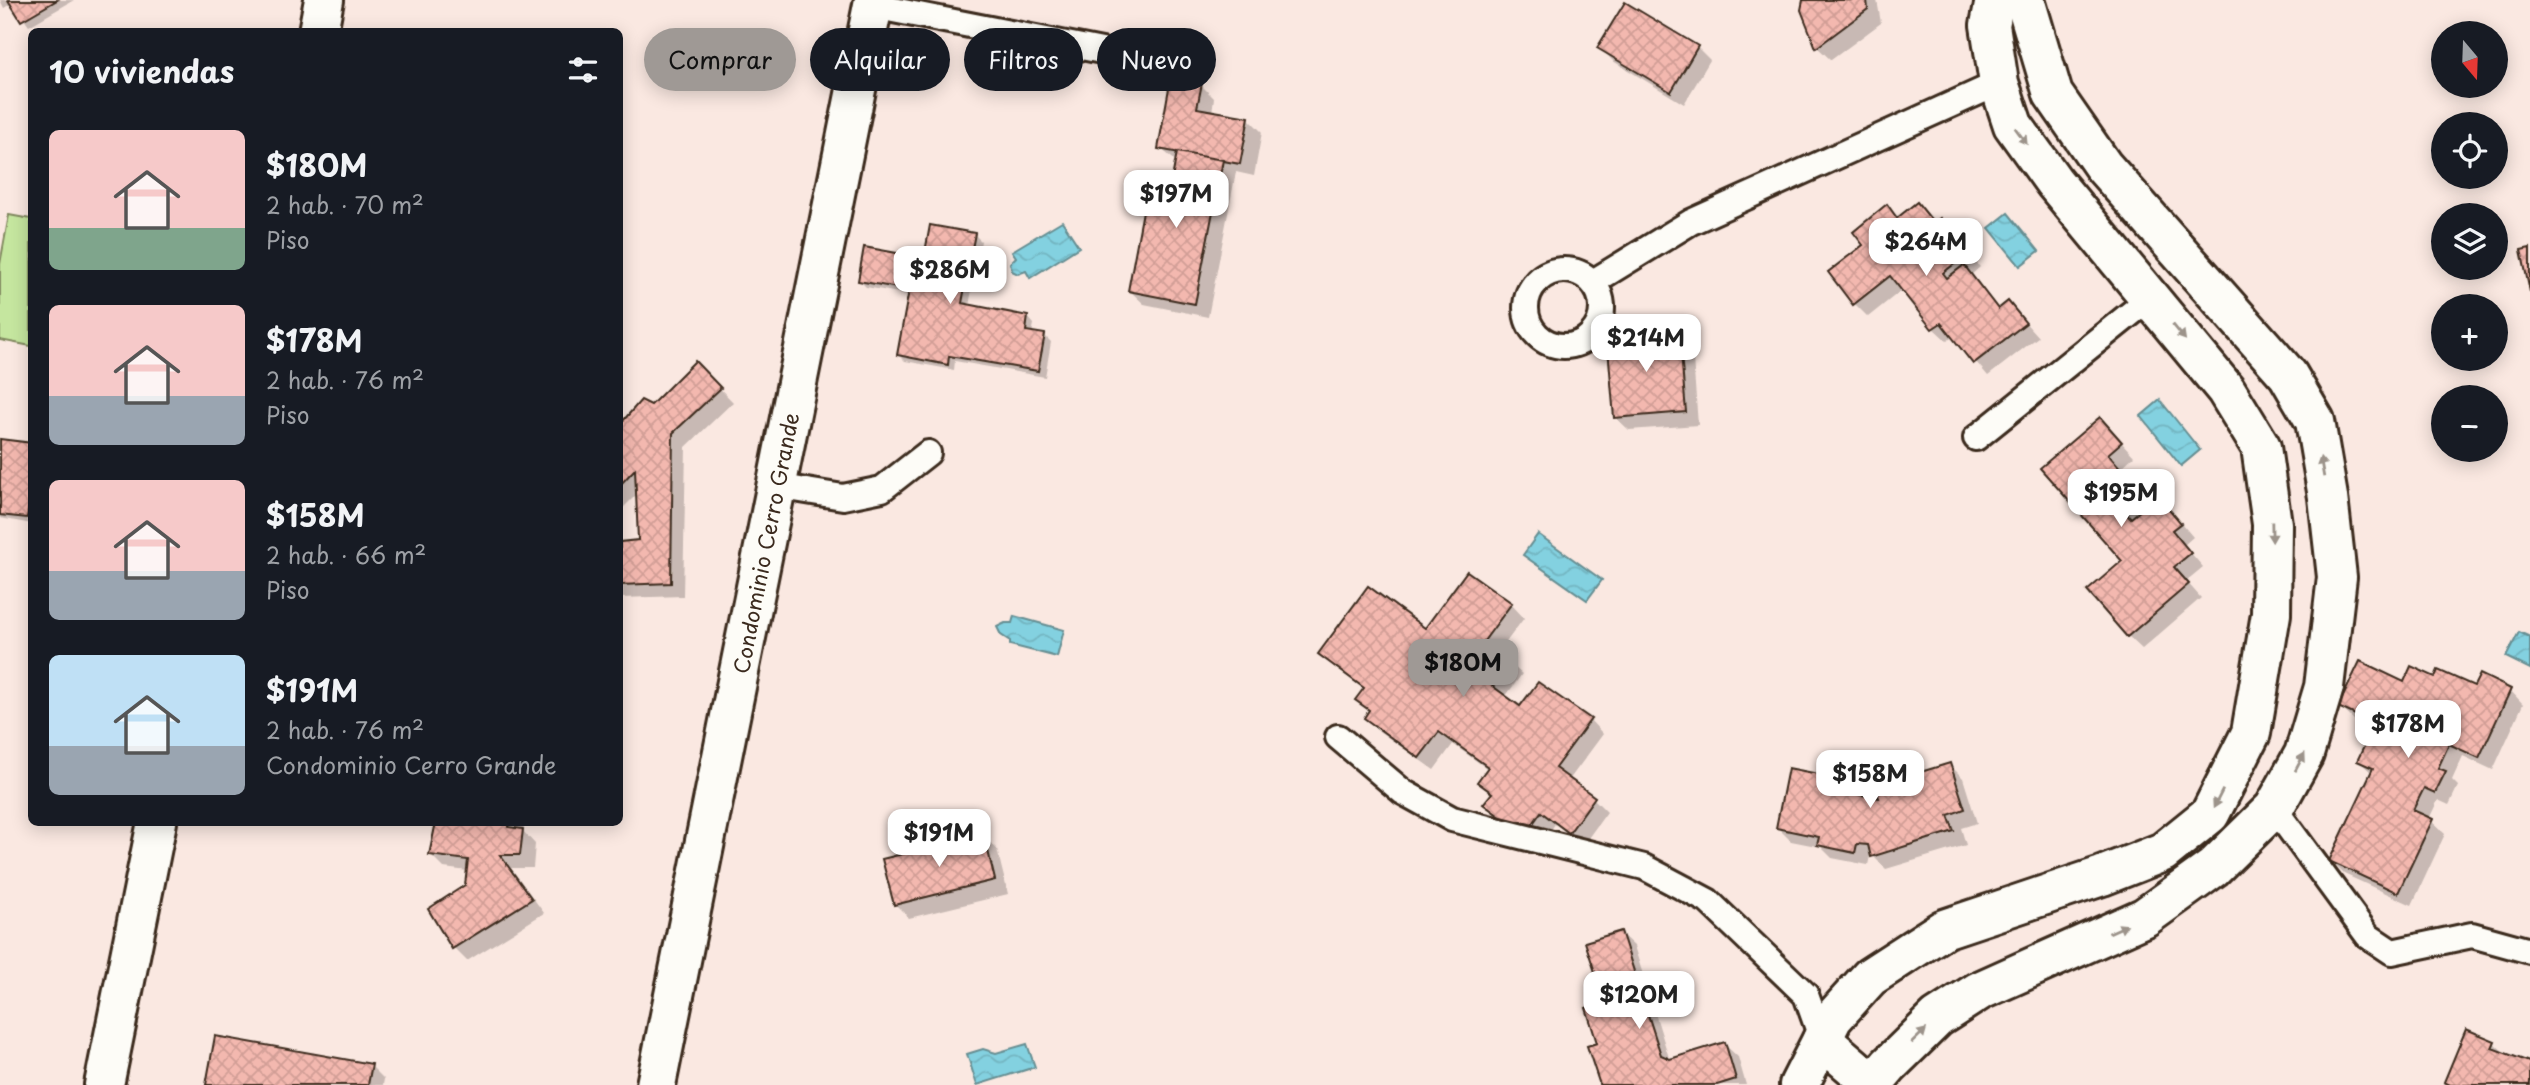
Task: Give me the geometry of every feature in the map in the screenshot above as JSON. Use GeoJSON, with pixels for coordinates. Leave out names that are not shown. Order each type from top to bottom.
{"type":"FeatureCollection","features":[{"type":"Feature","properties":{"kind":"street"},"geometry":{"type":"LineString","coordinates":[[319,28],[324,0]]}},
{"type":"Feature","properties":{"kind":"street"},"geometry":{"type":"LineString","coordinates":[[1799,1085],[1833,1018],[1870,977],[1944,929],[2102,876],[2163,852],[2210,814],[2251,733],[2271,614],[2273,524],[2261,447],[2226,390],[2054,182],[2013,125],[1999,83],[1990,25],[1995,0]]}},
{"type":"Feature","properties":{"kind":"street"},"geometry":{"type":"LineString","coordinates":[[1822,1040],[1872,1084],[1937,1018],[1979,990],[2145,916],[2213,868],[2274,808],[2305,754],[2325,688],[2337,577],[2328,496],[2315,421],[2288,375],[2103,166],[2053,94],[2025,0]]}},
{"type":"Feature","properties":{"kind":"street","name":"Condominio Cerro Grande"},"geometry":{"type":"LineString","coordinates":[[656,1085],[873,3]]}},
{"type":"Feature","properties":{"kind":"street"},"geometry":{"type":"LineString","coordinates":[[2242,752],[2274,808]]}},
{"type":"Feature","properties":{"kind":"street"},"geometry":{"type":"LineString","coordinates":[[104,1085],[156,826]]}},
{"type":"Feature","properties":{"kind":"lane"},"geometry":{"type":"LineString","coordinates":[[873,3],[1097,49]]}},
{"type":"Feature","properties":{"kind":"lane"},"geometry":{"type":"LineString","coordinates":[[1593,282],[1691,222],[1999,83]]}},
{"type":"Feature","properties":{"kind":"lane"},"geometry":{"type":"LineString","coordinates":[[1976,438],[2150,298]]}},
{"type":"Feature","properties":{"kind":"lane"},"geometry":{"type":"LineString","coordinates":[[776,486],[842,497],[882,489],[928,453]]}},
{"type":"Feature","properties":{"kind":"lane"},"geometry":{"type":"LineString","coordinates":[[1338,737],[1404,792],[1451,819],[1644,867],[1708,901],[1806,995],[1822,1040]]}},
{"type":"Feature","properties":{"kind":"lane"},"geometry":{"type":"LineString","coordinates":[[2274,808],[2368,936],[2392,952],[2472,935],[2530,951]]}},
{"type":"Feature","properties":{"kind":"green space"},"geometry":{"type":"Polygon","coordinates":[[[9,215],[28,218],[28,345],[0,340],[0,264],[9,215]]]}},
{"type":"Feature","properties":{"kind":"water"},"geometry":{"type":"Polygon","coordinates":[[[2008,213],[2039,251],[2020,266],[1989,228],[2008,213]]]}},
{"type":"Feature","properties":{"kind":"water"},"geometry":{"type":"Polygon","coordinates":[[[1062,221],[1079,247],[1030,278],[1026,271],[1018,274],[1012,271],[1010,263],[1016,257],[1012,251],[1062,221]]]}},
{"type":"Feature","properties":{"kind":"water"},"geometry":{"type":"Polygon","coordinates":[[[2160,400],[2200,450],[2181,466],[2141,416],[2160,400]]]}},
{"type":"Feature","properties":{"kind":"water"},"geometry":{"type":"Polygon","coordinates":[[[1538,534],[1602,580],[1587,600],[1523,555],[1538,534]]]}},
{"type":"Feature","properties":{"kind":"water"},"geometry":{"type":"Polygon","coordinates":[[[1014,616],[1064,630],[1057,657],[1010,645],[1010,641],[1001,635],[997,627],[1012,623],[1014,616]]]}},
{"type":"Feature","properties":{"kind":"water"},"geometry":{"type":"Polygon","coordinates":[[[2519,632],[2530,637],[2530,669],[2506,657],[2519,632]]]}},
{"type":"Feature","properties":{"kind":"water"},"geometry":{"type":"Polygon","coordinates":[[[1027,1044],[1035,1067],[977,1085],[967,1054],[983,1049],[996,1053],[1027,1044]]]}},
{"type":"Feature","properties":{"kind":"building"},"geometry":{"type":"Polygon","coordinates":[[[8,0],[57,0],[21,21],[8,0]]]}},
{"type":"Feature","properties":{"kind":"building"},"geometry":{"type":"Polygon","coordinates":[[[1803,0],[1867,0],[1868,9],[1816,48],[1801,10],[1803,0]]]}},
{"type":"Feature","properties":{"kind":"building"},"geometry":{"type":"Polygon","coordinates":[[[1625,2],[1698,46],[1671,92],[1597,48],[1625,2]]]}},
{"type":"Feature","properties":{"kind":"building"},"geometry":{"type":"Polygon","coordinates":[[[1168,91],[1200,91],[1197,108],[1249,117],[1240,164],[1158,149],[1168,91]]]}},
{"type":"Feature","properties":{"kind":"building"},"geometry":{"type":"Polygon","coordinates":[[[1177,152],[1223,160],[1195,304],[1128,291],[1149,179],[1171,184],[1177,152]]]}},
{"type":"Feature","properties":{"kind":"building"},"geometry":{"type":"Polygon","coordinates":[[[1917,202],[1934,223],[1940,218],[1968,253],[1943,273],[1947,278],[1964,265],[1998,309],[2008,301],[2026,323],[1973,364],[1941,323],[1932,329],[1890,276],[1853,305],[1828,272],[1863,245],[1853,232],[1887,204],[1897,218],[1917,202]]]}},
{"type":"Feature","properties":{"kind":"building"},"geometry":{"type":"Polygon","coordinates":[[[930,225],[975,233],[962,303],[1028,316],[1026,331],[1045,334],[1038,371],[949,356],[948,365],[897,355],[909,290],[858,281],[864,247],[924,258],[930,225]]]}},
{"type":"Feature","properties":{"kind":"building"},"geometry":{"type":"Polygon","coordinates":[[[2530,248],[2530,292],[2521,250],[2530,248]]]}},
{"type":"Feature","properties":{"kind":"building"},"geometry":{"type":"Polygon","coordinates":[[[1679,330],[1686,412],[1614,418],[1607,336],[1679,330]]]}},
{"type":"Feature","properties":{"kind":"building"},"geometry":{"type":"Polygon","coordinates":[[[695,361],[721,388],[673,433],[671,583],[623,585],[623,542],[638,540],[635,469],[623,482],[623,421],[641,400],[651,405],[695,361]]]}},
{"type":"Feature","properties":{"kind":"building"},"geometry":{"type":"Polygon","coordinates":[[[2100,417],[2122,442],[2108,454],[2141,492],[2122,508],[2131,518],[2158,496],[2181,523],[2172,530],[2191,553],[2174,567],[2189,584],[2127,637],[2087,591],[2122,561],[2040,468],[2100,417]]]}},
{"type":"Feature","properties":{"kind":"building"},"geometry":{"type":"Polygon","coordinates":[[[0,439],[28,442],[27,518],[0,515],[0,439]]]}},
{"type":"Feature","properties":{"kind":"building"},"geometry":{"type":"Polygon","coordinates":[[[1467,571],[1512,603],[1484,641],[1510,660],[1491,685],[1520,706],[1538,682],[1591,719],[1555,768],[1595,797],[1569,833],[1541,812],[1525,835],[1483,804],[1492,793],[1477,782],[1488,767],[1439,732],[1419,758],[1364,718],[1369,710],[1355,700],[1364,688],[1318,654],[1368,586],[1425,628],[1467,571]]]}},
{"type":"Feature","properties":{"kind":"building"},"geometry":{"type":"Polygon","coordinates":[[[2360,661],[2404,682],[2411,666],[2435,677],[2438,670],[2474,686],[2480,674],[2511,689],[2479,758],[2449,744],[2438,768],[2446,771],[2435,793],[2424,788],[2413,810],[2433,819],[2398,893],[2329,861],[2373,768],[2357,761],[2375,724],[2338,707],[2360,661]]]}},
{"type":"Feature","properties":{"kind":"building"},"geometry":{"type":"Polygon","coordinates":[[[1950,763],[1965,809],[1948,815],[1954,831],[1871,857],[1868,845],[1857,844],[1855,853],[1817,845],[1819,837],[1776,828],[1788,768],[1859,782],[1856,794],[1879,798],[1875,786],[1950,763]]]}},
{"type":"Feature","properties":{"kind":"building"},"geometry":{"type":"Polygon","coordinates":[[[435,826],[508,826],[523,829],[520,855],[500,855],[532,899],[452,949],[428,909],[465,885],[468,860],[429,855],[435,826]]]}},
{"type":"Feature","properties":{"kind":"building"},"geometry":{"type":"Polygon","coordinates":[[[984,834],[995,880],[894,905],[882,859],[984,834]]]}},
{"type":"Feature","properties":{"kind":"building"},"geometry":{"type":"Polygon","coordinates":[[[1621,931],[1661,1055],[1670,1059],[1725,1042],[1736,1079],[1717,1085],[1600,1085],[1587,1046],[1597,1043],[1586,1008],[1605,1002],[1585,942],[1621,931]]]}},
{"type":"Feature","properties":{"kind":"building"},"geometry":{"type":"Polygon","coordinates":[[[2466,1029],[2495,1041],[2492,1048],[2529,1062],[2530,1060],[2530,1085],[2450,1085],[2444,1082],[2466,1029]]]}},
{"type":"Feature","properties":{"kind":"building"},"geometry":{"type":"Polygon","coordinates":[[[215,1036],[372,1064],[368,1085],[206,1085],[215,1036]]]}}]}
